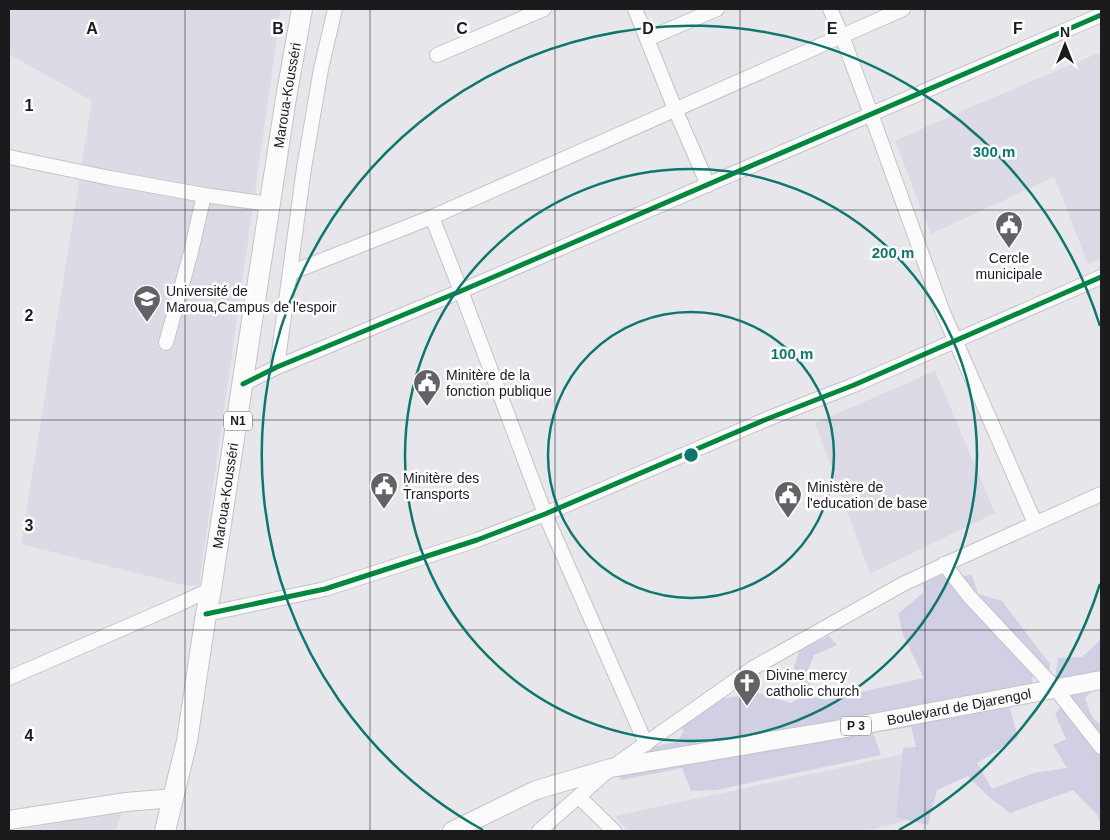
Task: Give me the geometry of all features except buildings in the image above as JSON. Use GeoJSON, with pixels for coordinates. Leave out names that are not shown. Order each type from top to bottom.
{"type":"FeatureCollection","features":[{"type":"Feature","properties":{"kind":"highway","name":"Maroua-Kousséri"},"geometry":{"type":"LineString","coordinates":[[165,831],[188,741],[286,98],[302,9]]}},
{"type":"Feature","properties":{"kind":"main road","name":"Boulevard de Djarengol"},"geometry":{"type":"LineString","coordinates":[[611,768],[830,731],[1101,680]]}},
{"type":"Feature","properties":{"kind":"main road","name":"P 3"},"geometry":{"type":"LineString","coordinates":[[452,831],[536,790],[611,768]]}},
{"type":"Feature","properties":{"kind":"main road"},"geometry":{"type":"LineString","coordinates":[[9,820],[126,802],[174,798]]}},
{"type":"Feature","properties":{"kind":"street"},"geometry":{"type":"LineString","coordinates":[[277,367],[304,168],[321,69],[335,9]]}},
{"type":"Feature","properties":{"kind":"street"},"geometry":{"type":"LineString","coordinates":[[437,55],[544,9]]}},
{"type":"Feature","properties":{"kind":"street"},"geometry":{"type":"LineString","coordinates":[[635,9],[708,185]]}},
{"type":"Feature","properties":{"kind":"street"},"geometry":{"type":"LineString","coordinates":[[647,39],[717,9]]}},
{"type":"Feature","properties":{"kind":"street"},"geometry":{"type":"LineString","coordinates":[[830,9],[842,36],[942,310],[1036,523]]}},
{"type":"Feature","properties":{"kind":"street"},"geometry":{"type":"LineString","coordinates":[[290,273],[432,217],[903,9]]}},
{"type":"Feature","properties":{"kind":"street"},"geometry":{"type":"LineString","coordinates":[[243,384],[277,367],[461,291],[1101,15]]}},
{"type":"Feature","properties":{"kind":"street"},"geometry":{"type":"LineString","coordinates":[[9,157],[204,195],[270,204]]}},
{"type":"Feature","properties":{"kind":"street"},"geometry":{"type":"LineString","coordinates":[[166,343],[191,252],[204,195]]}},
{"type":"Feature","properties":{"kind":"street"},"geometry":{"type":"LineString","coordinates":[[432,217],[545,514],[646,744]]}},
{"type":"Feature","properties":{"kind":"street"},"geometry":{"type":"LineString","coordinates":[[206,614],[325,589],[477,540],[545,514],[758,423],[854,385],[1101,277]]}},
{"type":"Feature","properties":{"kind":"street"},"geometry":{"type":"LineString","coordinates":[[539,831],[611,768],[753,668],[903,584],[1101,494]]}},
{"type":"Feature","properties":{"kind":"street"},"geometry":{"type":"LineString","coordinates":[[944,564],[969,596],[1055,688],[1101,747]]}},
{"type":"Feature","properties":{"kind":"street"},"geometry":{"type":"LineString","coordinates":[[9,678],[211,589]]}},
{"type":"Feature","properties":{"kind":"street"},"geometry":{"type":"LineString","coordinates":[[579,797],[614,831]]}},
{"type":"Feature","properties":{"kind":"shaded area","name":"Université de Maroua,Campus de l'espoir"},"geometry":{"type":"Polygon","coordinates":[[[9,9],[281,9],[199,585],[188,586],[21,544],[92,101],[9,54],[9,9]]]}},
{"type":"Feature","properties":{"kind":"shaded area"},"geometry":{"type":"Polygon","coordinates":[[[1101,52],[1101,258],[1088,264],[1054,177],[931,234],[895,141],[1101,52]]]}},
{"type":"Feature","properties":{"kind":"shaded area"},"geometry":{"type":"Polygon","coordinates":[[[935,371],[995,513],[870,574],[815,423],[935,371]]]}},
{"type":"Feature","properties":{"kind":"shaded area"},"geometry":{"type":"Polygon","coordinates":[[[943,570],[953,577],[972,575],[978,594],[1002,601],[1050,664],[1049,675],[1043,681],[1032,674],[1034,698],[1010,708],[1018,738],[977,763],[992,789],[1034,773],[1067,768],[1053,745],[1066,739],[1055,714],[1061,706],[1071,713],[1072,698],[1055,678],[1058,658],[1082,657],[1101,639],[1101,687],[1095,687],[1085,698],[1092,716],[1101,725],[1101,823],[1097,815],[1073,790],[1010,813],[989,797],[968,776],[937,790],[928,825],[896,817],[903,748],[916,747],[911,727],[873,733],[881,755],[716,790],[691,791],[682,768],[622,780],[608,763],[647,747],[677,742],[684,731],[672,720],[689,704],[758,693],[791,703],[802,697],[799,683],[792,673],[800,649],[829,636],[837,645],[814,655],[807,672],[814,697],[824,700],[924,678],[903,635],[898,614],[924,592],[922,580],[943,570]]]}},
{"type":"Feature","properties":{"kind":"shaded area"},"geometry":{"type":"Polygon","coordinates":[[[918,751],[927,815],[867,831],[628,831],[615,816],[918,751]]]}},
{"type":"Feature","properties":{"kind":"shaded area"},"geometry":{"type":"Polygon","coordinates":[[[122,811],[116,831],[13,831],[122,811]]]}},
{"type":"Feature","properties":{"kind":"cycle path"},"geometry":{"type":"LineString","coordinates":[[243,384],[277,367],[461,291],[1101,15]]}},
{"type":"Feature","properties":{"kind":"cycle path"},"geometry":{"type":"LineString","coordinates":[[206,614],[325,589],[477,540],[545,514],[767,419],[854,385],[1101,277]]}},
{"type":"Feature","properties":{"kind":"place","name":"Cercle municipale"},"geometry":{"type":"Point","coordinates":[1009,249]}},
{"type":"Feature","properties":{"kind":"place","name":"Université de Maroua,Campus de l'espoir"},"geometry":{"type":"Point","coordinates":[147,323]}},
{"type":"Feature","properties":{"kind":"place","name":"Minitère de la fonction publique"},"geometry":{"type":"Point","coordinates":[427,407]}},
{"type":"Feature","properties":{"kind":"place","name":"Minitère des Transports"},"geometry":{"type":"Point","coordinates":[384,510]}},
{"type":"Feature","properties":{"kind":"place","name":"Ministère de l'education de base"},"geometry":{"type":"Point","coordinates":[788,519]}},
{"type":"Feature","properties":{"kind":"place","name":"Divine mercy catholic church"},"geometry":{"type":"Point","coordinates":[747,707]}}]}
